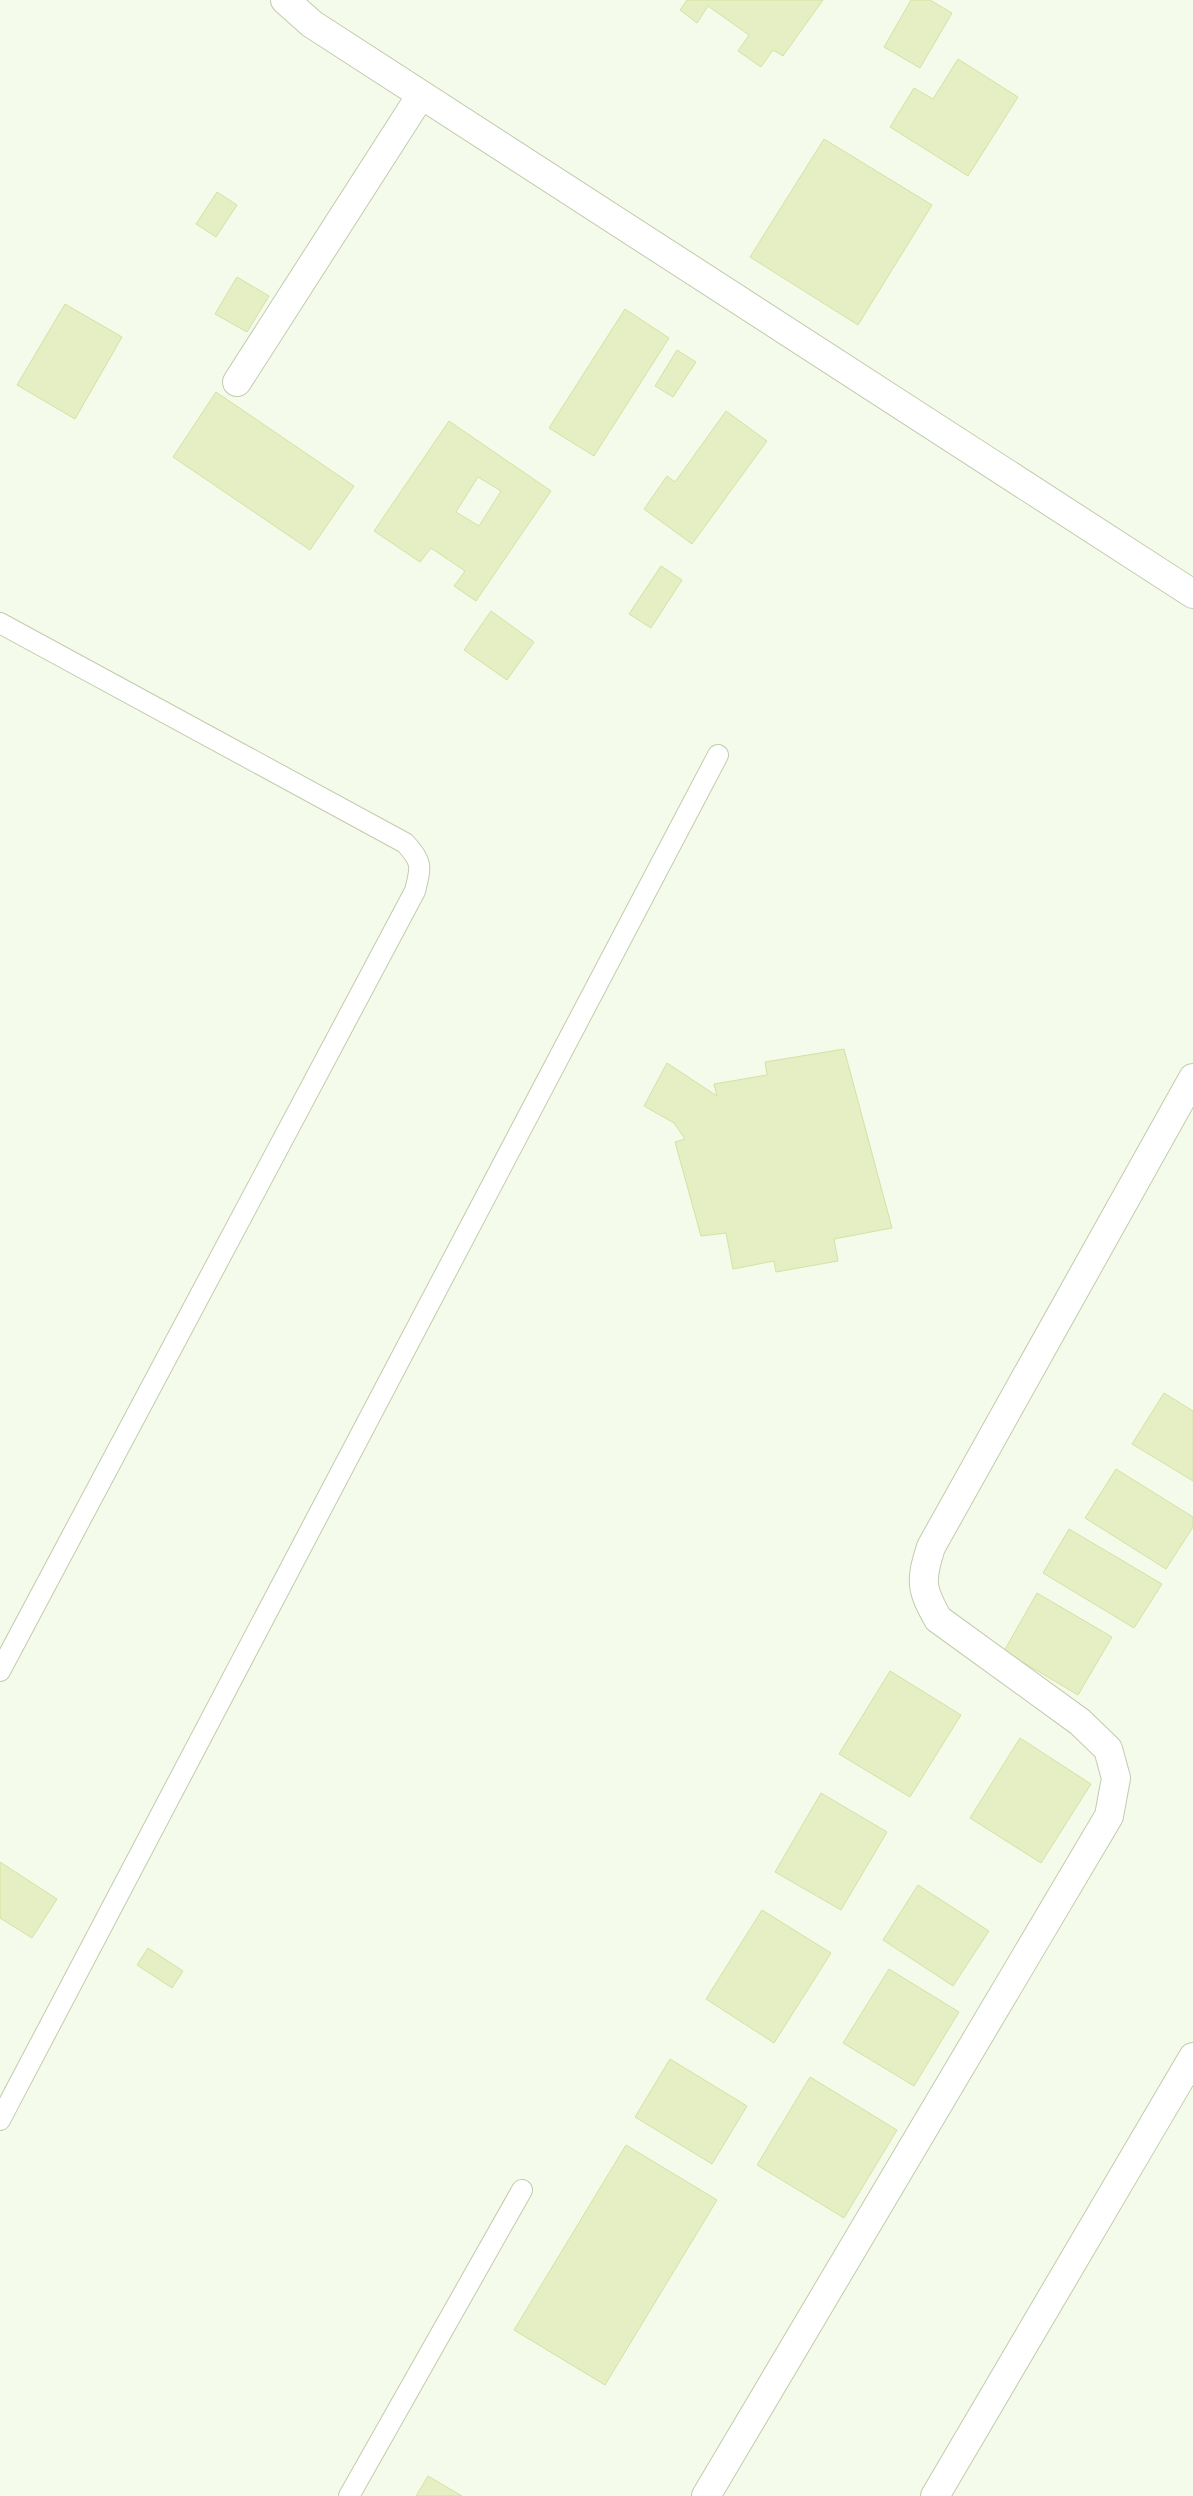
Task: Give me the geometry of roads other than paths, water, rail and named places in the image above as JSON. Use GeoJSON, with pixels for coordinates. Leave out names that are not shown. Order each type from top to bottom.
{"type":"FeatureCollection","features":[{"type":"Feature","properties":{"kind":"street"},"geometry":{"type":"LineString","coordinates":[[285,0],[312,24],[1193,594]]}},
{"type":"Feature","properties":{"kind":"street"},"geometry":{"type":"LineString","coordinates":[[237,382],[421,95]]}},
{"type":"Feature","properties":{"kind":"street"},"geometry":{"type":"LineString","coordinates":[[706,2496],[1108,1816],[1116,1778],[1108,1749],[1080,1722],[938,1619],[925,1595],[923,1572],[936,1539],[1193,1078]]}},
{"type":"Feature","properties":{"kind":"street"},"geometry":{"type":"LineString","coordinates":[[935,2496],[1193,2057]]}},
{"type":"Feature","properties":{"kind":"lane"},"geometry":{"type":"LineString","coordinates":[[0,623],[405,843],[418,857],[420,870],[410,900],[0,1671]]}},
{"type":"Feature","properties":{"kind":"lane"},"geometry":{"type":"LineString","coordinates":[[0,2120],[718,755]]}},
{"type":"Feature","properties":{"kind":"lane"},"geometry":{"type":"LineString","coordinates":[[349,2496],[522,2190]]}}]}
